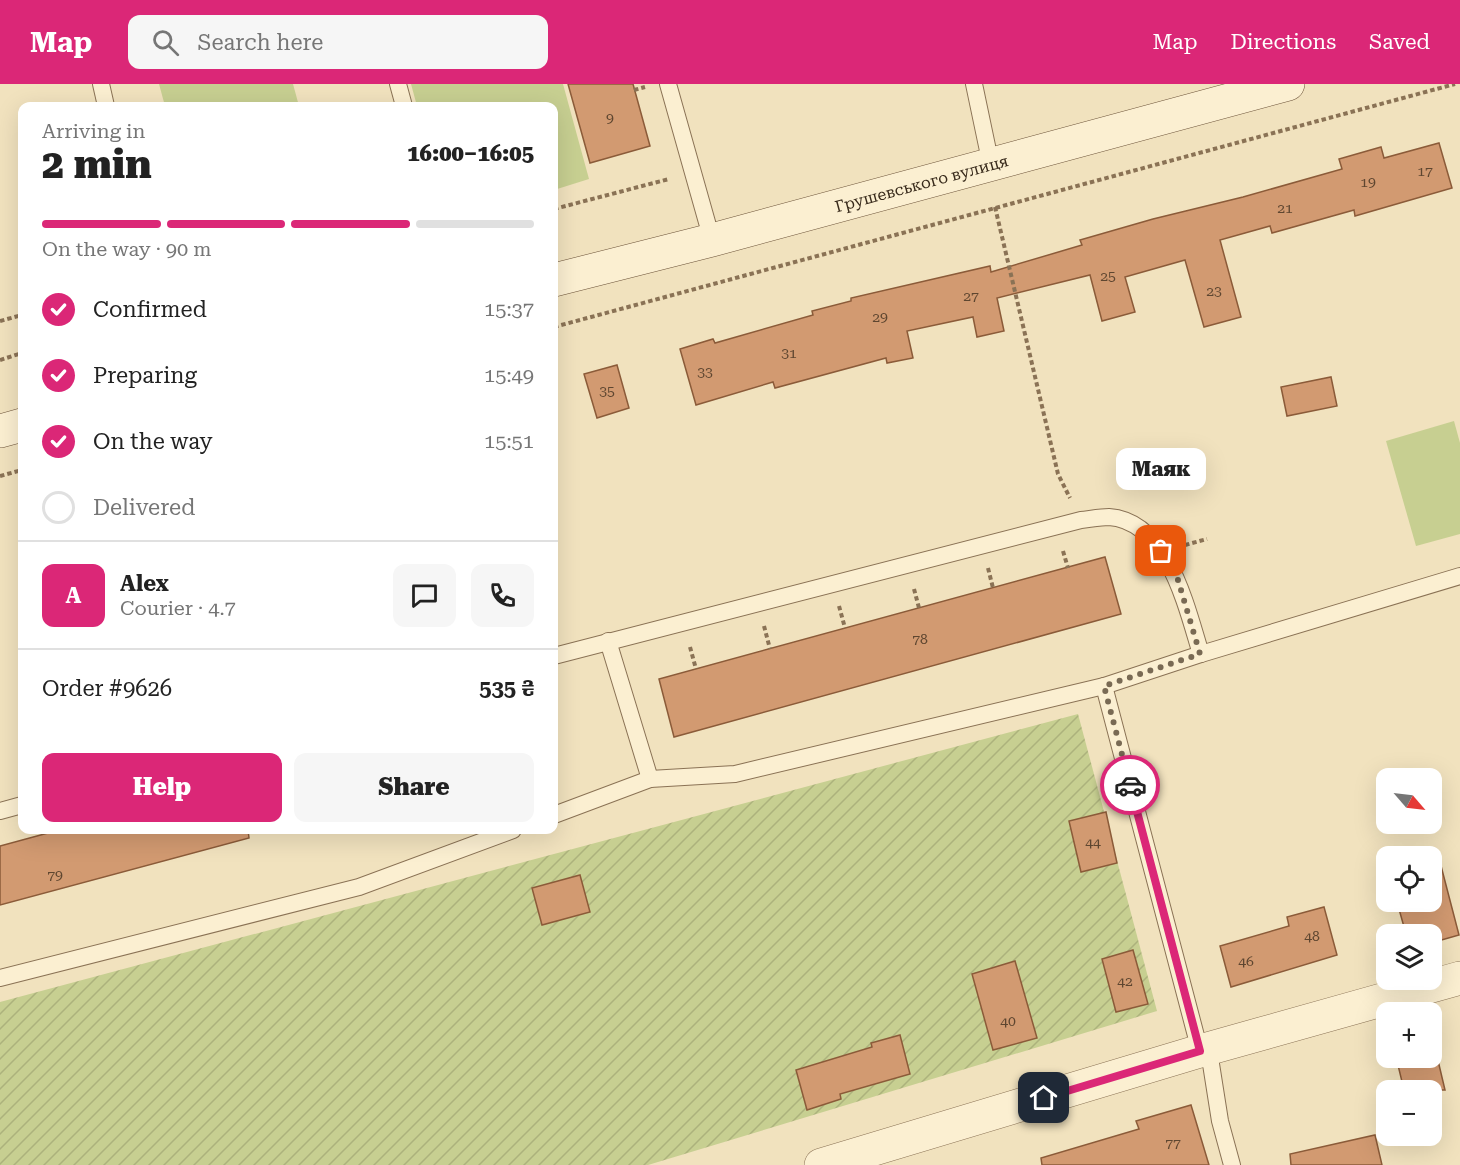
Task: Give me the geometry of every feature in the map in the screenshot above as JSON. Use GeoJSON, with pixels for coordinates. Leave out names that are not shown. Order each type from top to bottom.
{"type":"FeatureCollection","features":[{"type":"Feature","properties":{"kind":"street","name":"Грушевського вулиця"},"geometry":{"type":"LineString","coordinates":[[558,278],[712,240],[1288,84]]}},
{"type":"Feature","properties":{"kind":"street"},"geometry":{"type":"LineString","coordinates":[[0,431],[18,425]]}},
{"type":"Feature","properties":{"kind":"street"},"geometry":{"type":"LineString","coordinates":[[821,1165],[1200,1051],[1460,978]]}},
{"type":"Feature","properties":{"kind":"lane"},"geometry":{"type":"LineString","coordinates":[[100,84],[105,102]]}},
{"type":"Feature","properties":{"kind":"lane"},"geometry":{"type":"LineString","coordinates":[[398,84],[403,102]]}},
{"type":"Feature","properties":{"kind":"lane"},"geometry":{"type":"LineString","coordinates":[[668,84],[712,240]]}},
{"type":"Feature","properties":{"kind":"lane"},"geometry":{"type":"LineString","coordinates":[[974,84],[991,165]]}},
{"type":"Feature","properties":{"kind":"lane"},"geometry":{"type":"LineString","coordinates":[[558,655],[1081,520],[1110,517],[1135,525],[1161,551],[1178,580],[1200,654]]}},
{"type":"Feature","properties":{"kind":"lane"},"geometry":{"type":"LineString","coordinates":[[558,814],[650,779],[735,774],[1104,686],[1200,654],[1460,576]]}},
{"type":"Feature","properties":{"kind":"lane"},"geometry":{"type":"LineString","coordinates":[[608,641],[650,779]]}},
{"type":"Feature","properties":{"kind":"lane"},"geometry":{"type":"LineString","coordinates":[[1104,686],[1200,1051],[1211,1064],[1216,1083],[1220,1121],[1232,1165]]}},
{"type":"Feature","properties":{"kind":"lane"},"geometry":{"type":"LineString","coordinates":[[0,811],[18,806]]}},
{"type":"Feature","properties":{"kind":"lane"},"geometry":{"type":"LineString","coordinates":[[0,978],[358,887],[502,834]]}},
{"type":"Feature","properties":{"kind":"path"},"geometry":{"type":"LineString","coordinates":[[558,326],[1455,84]]}},
{"type":"Feature","properties":{"kind":"path"},"geometry":{"type":"LineString","coordinates":[[558,208],[693,173]]}},
{"type":"Feature","properties":{"kind":"path"},"geometry":{"type":"LineString","coordinates":[[995,207],[1058,474],[1081,520]]}},
{"type":"Feature","properties":{"kind":"path"},"geometry":{"type":"LineString","coordinates":[[0,321],[18,316]]}},
{"type":"Feature","properties":{"kind":"path"},"geometry":{"type":"LineString","coordinates":[[0,360],[18,354]]}},
{"type":"Feature","properties":{"kind":"path"},"geometry":{"type":"LineString","coordinates":[[0,476],[18,471]]}},
{"type":"Feature","properties":{"kind":"green space"},"geometry":{"type":"Polygon","coordinates":[[[159,84],[293,84],[298,102],[164,102],[159,84]]]}},
{"type":"Feature","properties":{"kind":"green space"},"geometry":{"type":"Polygon","coordinates":[[[411,84],[563,84],[589,179],[558,189],[558,102],[416,102],[411,84]]]}},
{"type":"Feature","properties":{"kind":"green space"},"geometry":{"type":"Polygon","coordinates":[[[1454,421],[1460,443],[1460,534],[1416,546],[1386,441],[1454,421]]]}},
{"type":"Feature","properties":{"kind":"green space"},"geometry":{"type":"Polygon","coordinates":[[[1078,714],[1157,1011],[648,1165],[0,1165],[0,1002],[1078,714]]]}},
{"type":"Feature","properties":{"kind":"building"},"geometry":{"type":"Polygon","coordinates":[[[568,84],[633,84],[650,146],[590,163],[568,84]]]}},
{"type":"Feature","properties":{"kind":"building"},"geometry":{"type":"Polygon","coordinates":[[[1439,143],[1452,188],[1355,216],[1354,210],[1272,233],[1270,226],[1220,240],[1241,317],[1204,327],[1185,260],[1125,277],[1135,312],[1102,321],[1090,275],[997,298],[1004,331],[977,337],[973,317],[907,331],[913,358],[887,363],[886,358],[775,388],[773,382],[696,405],[680,349],[713,339],[715,343],[813,315],[812,311],[851,301],[851,298],[990,266],[991,272],[1082,245],[1080,240],[1342,169],[1339,159],[1381,147],[1384,158],[1439,143]]]}},
{"type":"Feature","properties":{"kind":"building"},"geometry":{"type":"Polygon","coordinates":[[[617,365],[629,408],[597,418],[584,374],[617,365]]]}},
{"type":"Feature","properties":{"kind":"building"},"geometry":{"type":"Polygon","coordinates":[[[1331,377],[1337,406],[1287,416],[1281,387],[1331,377]]]}},
{"type":"Feature","properties":{"kind":"building"},"geometry":{"type":"Polygon","coordinates":[[[1105,557],[1121,614],[674,737],[659,679],[1105,557]]]}},
{"type":"Feature","properties":{"kind":"building"},"geometry":{"type":"Polygon","coordinates":[[[1106,812],[1117,863],[1081,872],[1069,821],[1106,812]]]}},
{"type":"Feature","properties":{"kind":"building"},"geometry":{"type":"Polygon","coordinates":[[[44,834],[248,834],[249,838],[0,905],[0,846],[44,834]]]}},
{"type":"Feature","properties":{"kind":"building"},"geometry":{"type":"Polygon","coordinates":[[[1442,870],[1459,935],[1442,940],[1442,924],[1403,924],[1400,912],[1442,912],[1442,870]]]}},
{"type":"Feature","properties":{"kind":"building"},"geometry":{"type":"Polygon","coordinates":[[[580,875],[590,912],[542,925],[532,888],[580,875]]]}},
{"type":"Feature","properties":{"kind":"building"},"geometry":{"type":"Polygon","coordinates":[[[1324,907],[1337,955],[1231,987],[1220,946],[1289,926],[1287,917],[1324,907]]]}},
{"type":"Feature","properties":{"kind":"building"},"geometry":{"type":"Polygon","coordinates":[[[1133,950],[1148,1004],[1116,1012],[1102,959],[1133,950]]]}},
{"type":"Feature","properties":{"kind":"building"},"geometry":{"type":"Polygon","coordinates":[[[1015,961],[1037,1038],[993,1050],[972,974],[1015,961]]]}},
{"type":"Feature","properties":{"kind":"building"},"geometry":{"type":"Polygon","coordinates":[[[900,1035],[910,1074],[840,1094],[841,1099],[807,1110],[796,1070],[872,1047],[871,1043],[900,1035]]]}},
{"type":"Feature","properties":{"kind":"building"},"geometry":{"type":"Polygon","coordinates":[[[1399,1068],[1440,1068],[1445,1090],[1442,1090],[1442,1080],[1402,1080],[1399,1068]]]}},
{"type":"Feature","properties":{"kind":"building"},"geometry":{"type":"Polygon","coordinates":[[[1191,1105],[1209,1165],[1042,1165],[1041,1158],[1139,1129],[1136,1121],[1191,1105]]]}},
{"type":"Feature","properties":{"kind":"building"},"geometry":{"type":"Polygon","coordinates":[[[1375,1135],[1382,1165],[1291,1165],[1290,1154],[1375,1135]]]}},
{"type":"Feature","properties":{"kind":"way so far"},"geometry":{"type":"LineString","coordinates":[[1130,785],[1104,686],[1200,654],[1178,580],[1161,551]]}},
{"type":"Feature","properties":{"kind":"place","name":"Маяк"},"geometry":{"type":"Point","coordinates":[1161,551]}},
{"type":"Feature","properties":{"kind":"route"},"geometry":{"type":"LineString","coordinates":[[1044,1098],[1200,1051],[1130,785]]}}]}
